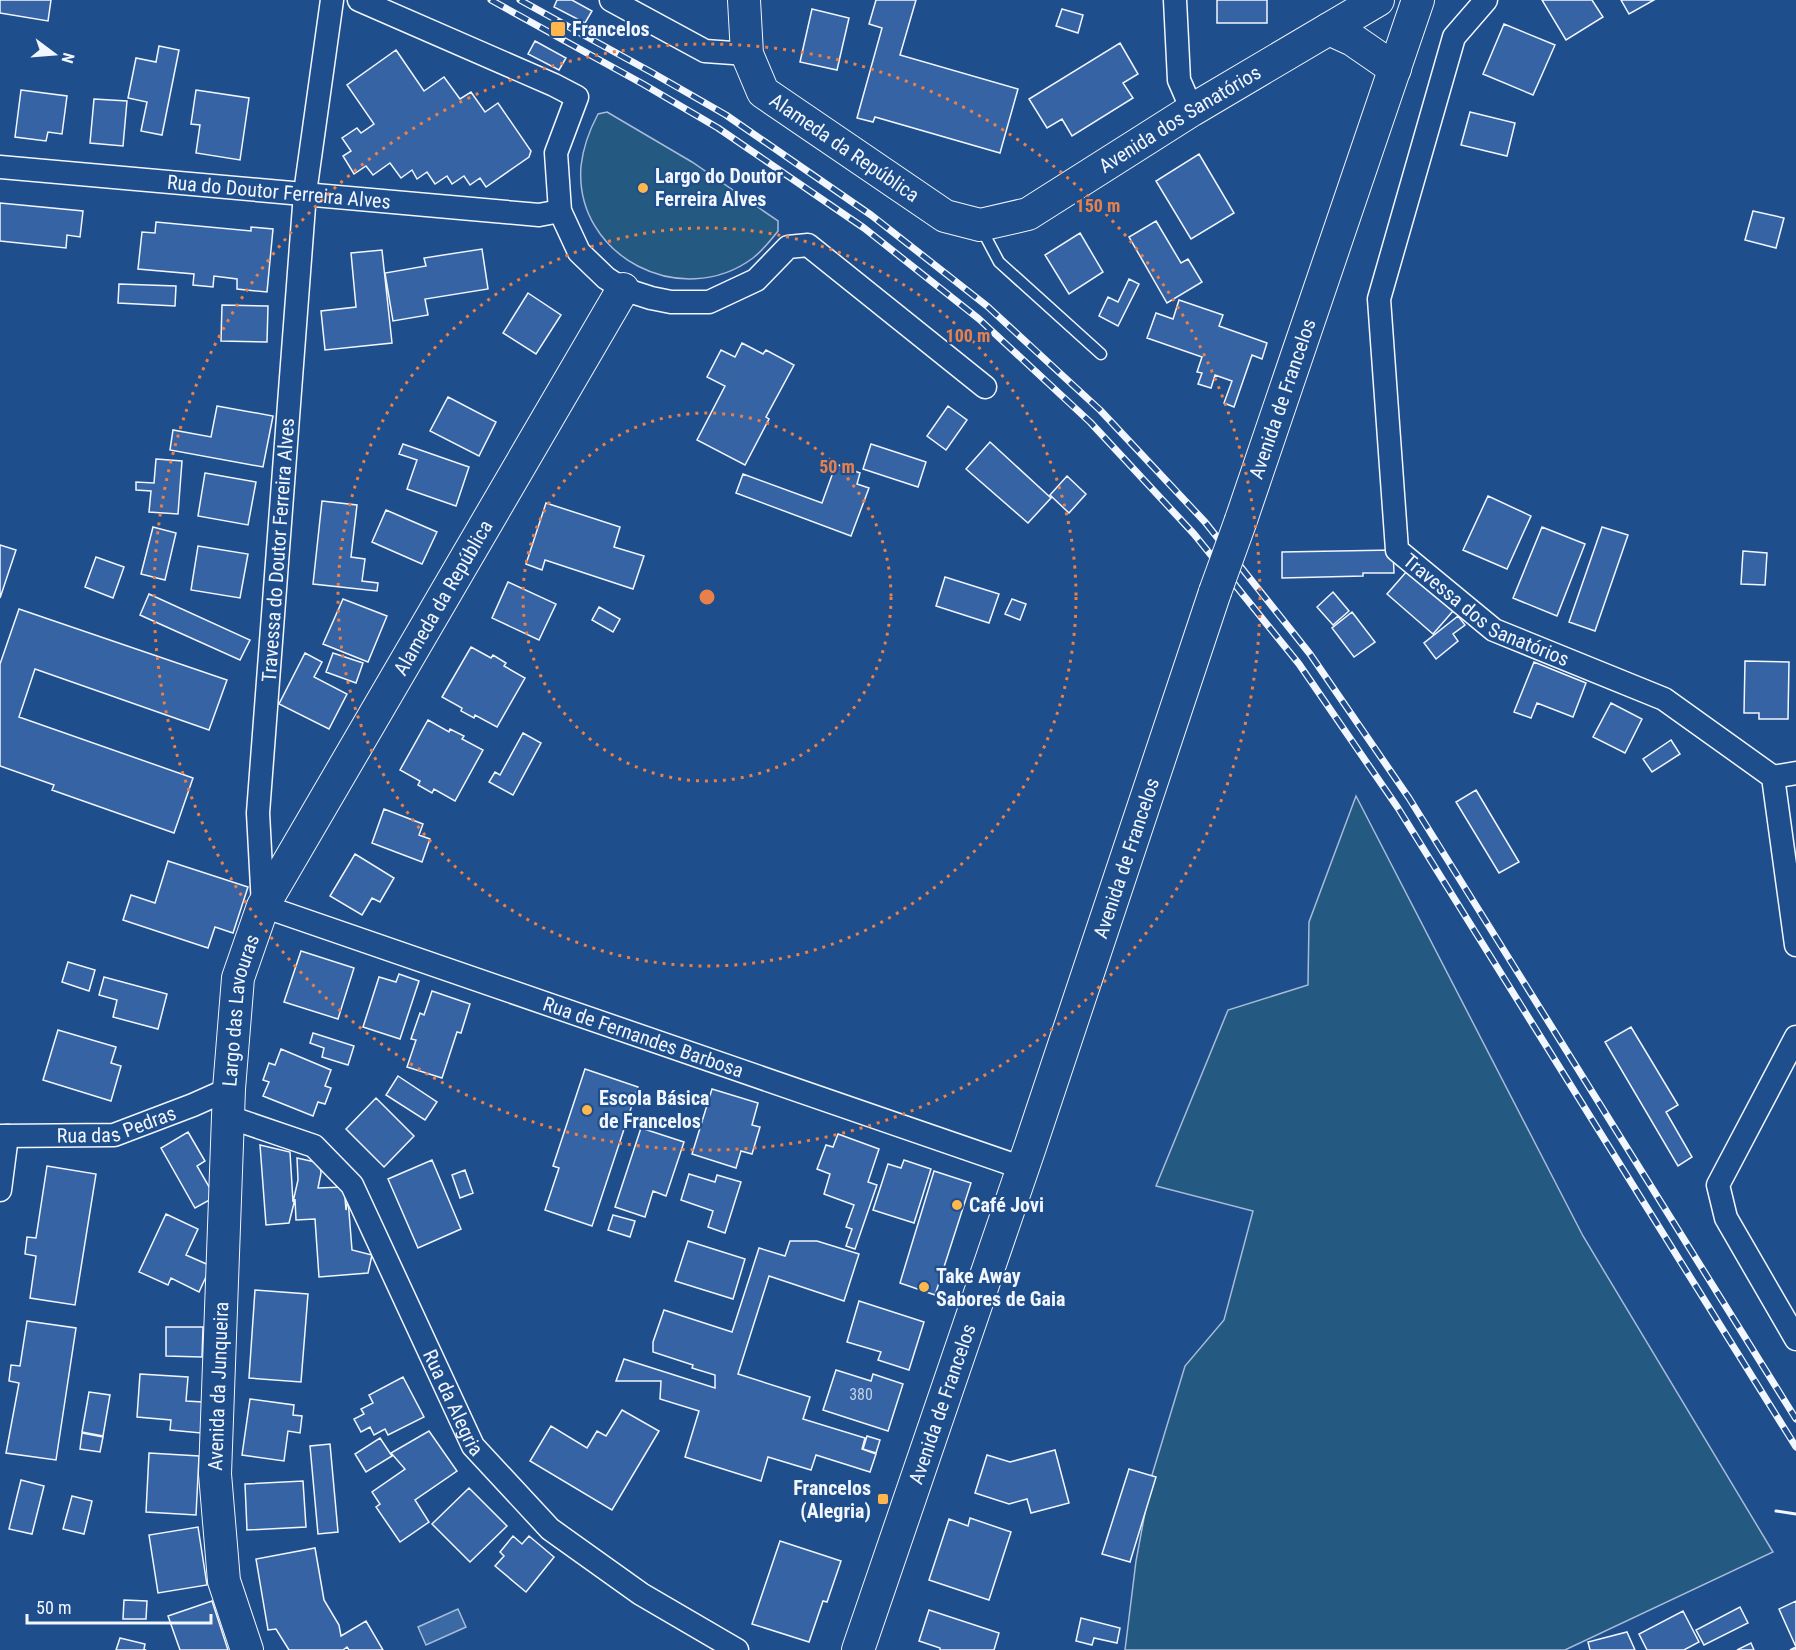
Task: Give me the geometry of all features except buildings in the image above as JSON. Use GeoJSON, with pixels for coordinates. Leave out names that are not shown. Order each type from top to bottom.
{"type":"FeatureCollection","features":[{"type":"Feature","properties":{"kind":"main road","name":"Alameda da República"},"geometry":{"type":"LineString","coordinates":[[744,0],[747,54],[763,92],[945,216],[980,225]]}},
{"type":"Feature","properties":{"kind":"main road","name":"Avenida dos Sanatórios"},"geometry":{"type":"LineString","coordinates":[[980,225],[1028,214],[1192,110],[1378,0]]}},
{"type":"Feature","properties":{"kind":"main road","name":"Avenida de Francelos"},"geometry":{"type":"LineString","coordinates":[[858,1650],[1023,1168],[1215,592],[1418,0]]}},
{"type":"Feature","properties":{"kind":"main road"},"geometry":{"type":"LineString","coordinates":[[1329,29],[1353,40],[1395,69]]}},
{"type":"Feature","properties":{"kind":"main road","name":"Alameda da República"},"geometry":{"type":"LineString","coordinates":[[263,906],[623,289]]}},
{"type":"Feature","properties":{"kind":"main road","name":"Largo das Lavouras"},"geometry":{"type":"LineString","coordinates":[[229,1103],[238,978],[263,906]]}},
{"type":"Feature","properties":{"kind":"main road","name":"Avenida da Junqueira"},"geometry":{"type":"LineString","coordinates":[[229,1103],[215,1474],[224,1581],[248,1650]]}},
{"type":"Feature","properties":{"kind":"street"},"geometry":{"type":"LineString","coordinates":[[305,193],[332,0]]}},
{"type":"Feature","properties":{"kind":"street"},"geometry":{"type":"LineString","coordinates":[[359,0],[554,85],[577,98],[556,153],[560,211],[579,252],[606,278],[623,289],[671,302],[709,302],[756,280],[788,247],[808,245],[985,387]]}},
{"type":"Feature","properties":{"kind":"street"},"geometry":{"type":"LineString","coordinates":[[611,0],[705,51],[747,54]]}},
{"type":"Feature","properties":{"kind":"street"},"geometry":{"type":"LineString","coordinates":[[1175,0],[1179,80],[1192,110]]}},
{"type":"Feature","properties":{"kind":"street","name":"Travessa dos Sanatórios"},"geometry":{"type":"LineString","coordinates":[[1486,0],[1454,38],[1379,299],[1396,550],[1494,630],[1664,699],[1773,777]]}},
{"type":"Feature","properties":{"kind":"street","name":"Rua do Doutor Ferreira Alves"},"geometry":{"type":"LineString","coordinates":[[0,167],[539,215],[560,211]]}},
{"type":"Feature","properties":{"kind":"street","name":"Travessa do Doutor Ferreira Alves"},"geometry":{"type":"LineString","coordinates":[[263,906],[258,813],[305,193]]}},
{"type":"Feature","properties":{"kind":"street"},"geometry":{"type":"LineString","coordinates":[[1796,772],[1773,777],[1796,945]]}},
{"type":"Feature","properties":{"kind":"street","name":"Rua de Fernandes Barbosa"},"geometry":{"type":"LineString","coordinates":[[263,906],[1023,1168]]}},
{"type":"Feature","properties":{"kind":"street"},"geometry":{"type":"LineString","coordinates":[[1796,1037],[1718,1185],[1726,1218],[1796,1339]]}},
{"type":"Feature","properties":{"kind":"street","name":"Rua das Pedras"},"geometry":{"type":"LineString","coordinates":[[3,1136],[114,1135],[193,1105],[229,1103]]}},
{"type":"Feature","properties":{"kind":"street","name":"Rua da Alegria"},"geometry":{"type":"LineString","coordinates":[[229,1103],[314,1146],[352,1185],[473,1446],[550,1529],[641,1594],[737,1650]]}},
{"type":"Feature","properties":{"kind":"street"},"geometry":{"type":"LineString","coordinates":[[0,1190],[3,1136]]}},
{"type":"Feature","properties":{"kind":"lane"},"geometry":{"type":"LineString","coordinates":[[980,225],[999,262],[1101,354]]}},
{"type":"Feature","properties":{"kind":"shaded area"},"geometry":{"type":"Polygon","coordinates":[[[607,112],[692,162],[778,221],[778,231],[753,258],[725,273],[695,279],[666,276],[638,266],[614,249],[595,226],[583,198],[581,166],[585,146],[598,114],[607,112]]]}},
{"type":"Feature","properties":{"kind":"shaded area"},"geometry":{"type":"Polygon","coordinates":[[[1356,796],[1583,1236],[1773,1552],[1565,1650],[1125,1650],[1136,1561],[1152,1475],[1185,1366],[1224,1320],[1253,1211],[1156,1186],[1228,1010],[1308,985],[1309,922],[1356,796]]]}},
{"type":"Feature","properties":{"kind":"shaded area"},"geometry":{"type":"Polygon","coordinates":[[[458,1609],[466,1627],[426,1645],[418,1627],[458,1609]]]}},
{"type":"Feature","properties":{"kind":"railway"},"geometry":{"type":"LineString","coordinates":[[491,0],[718,128],[864,228],[979,319],[1090,422],[1194,534],[1299,664],[1398,808],[1796,1447]]}},
{"type":"Feature","properties":{"kind":"railway"},"geometry":{"type":"LineString","coordinates":[[520,0],[726,115],[871,215],[987,306],[1100,410],[1205,522],[1310,654],[1409,798],[1796,1419]]}},
{"type":"Feature","properties":{"kind":"wall"},"geometry":{"type":"LineString","coordinates":[[1776,1511],[1796,1514]]}},
{"type":"Feature","properties":{"kind":"place","name":"Francelos"},"geometry":{"type":"Point","coordinates":[558,29]}},
{"type":"Feature","properties":{"kind":"place","name":"Largo do Doutor Ferreira Alves"},"geometry":{"type":"Point","coordinates":[643,188]}},
{"type":"Feature","properties":{"kind":"place","name":"Escola Básica de Francelos"},"geometry":{"type":"Point","coordinates":[587,1110]}},
{"type":"Feature","properties":{"kind":"place","name":"Café Jovi"},"geometry":{"type":"Point","coordinates":[957,1205]}},
{"type":"Feature","properties":{"kind":"place","name":"Take Away Sabores de Gaia"},"geometry":{"type":"Point","coordinates":[924,1287]}},
{"type":"Feature","properties":{"kind":"place","name":"Francelos (Alegria)"},"geometry":{"type":"Point","coordinates":[883,1499]}}]}
